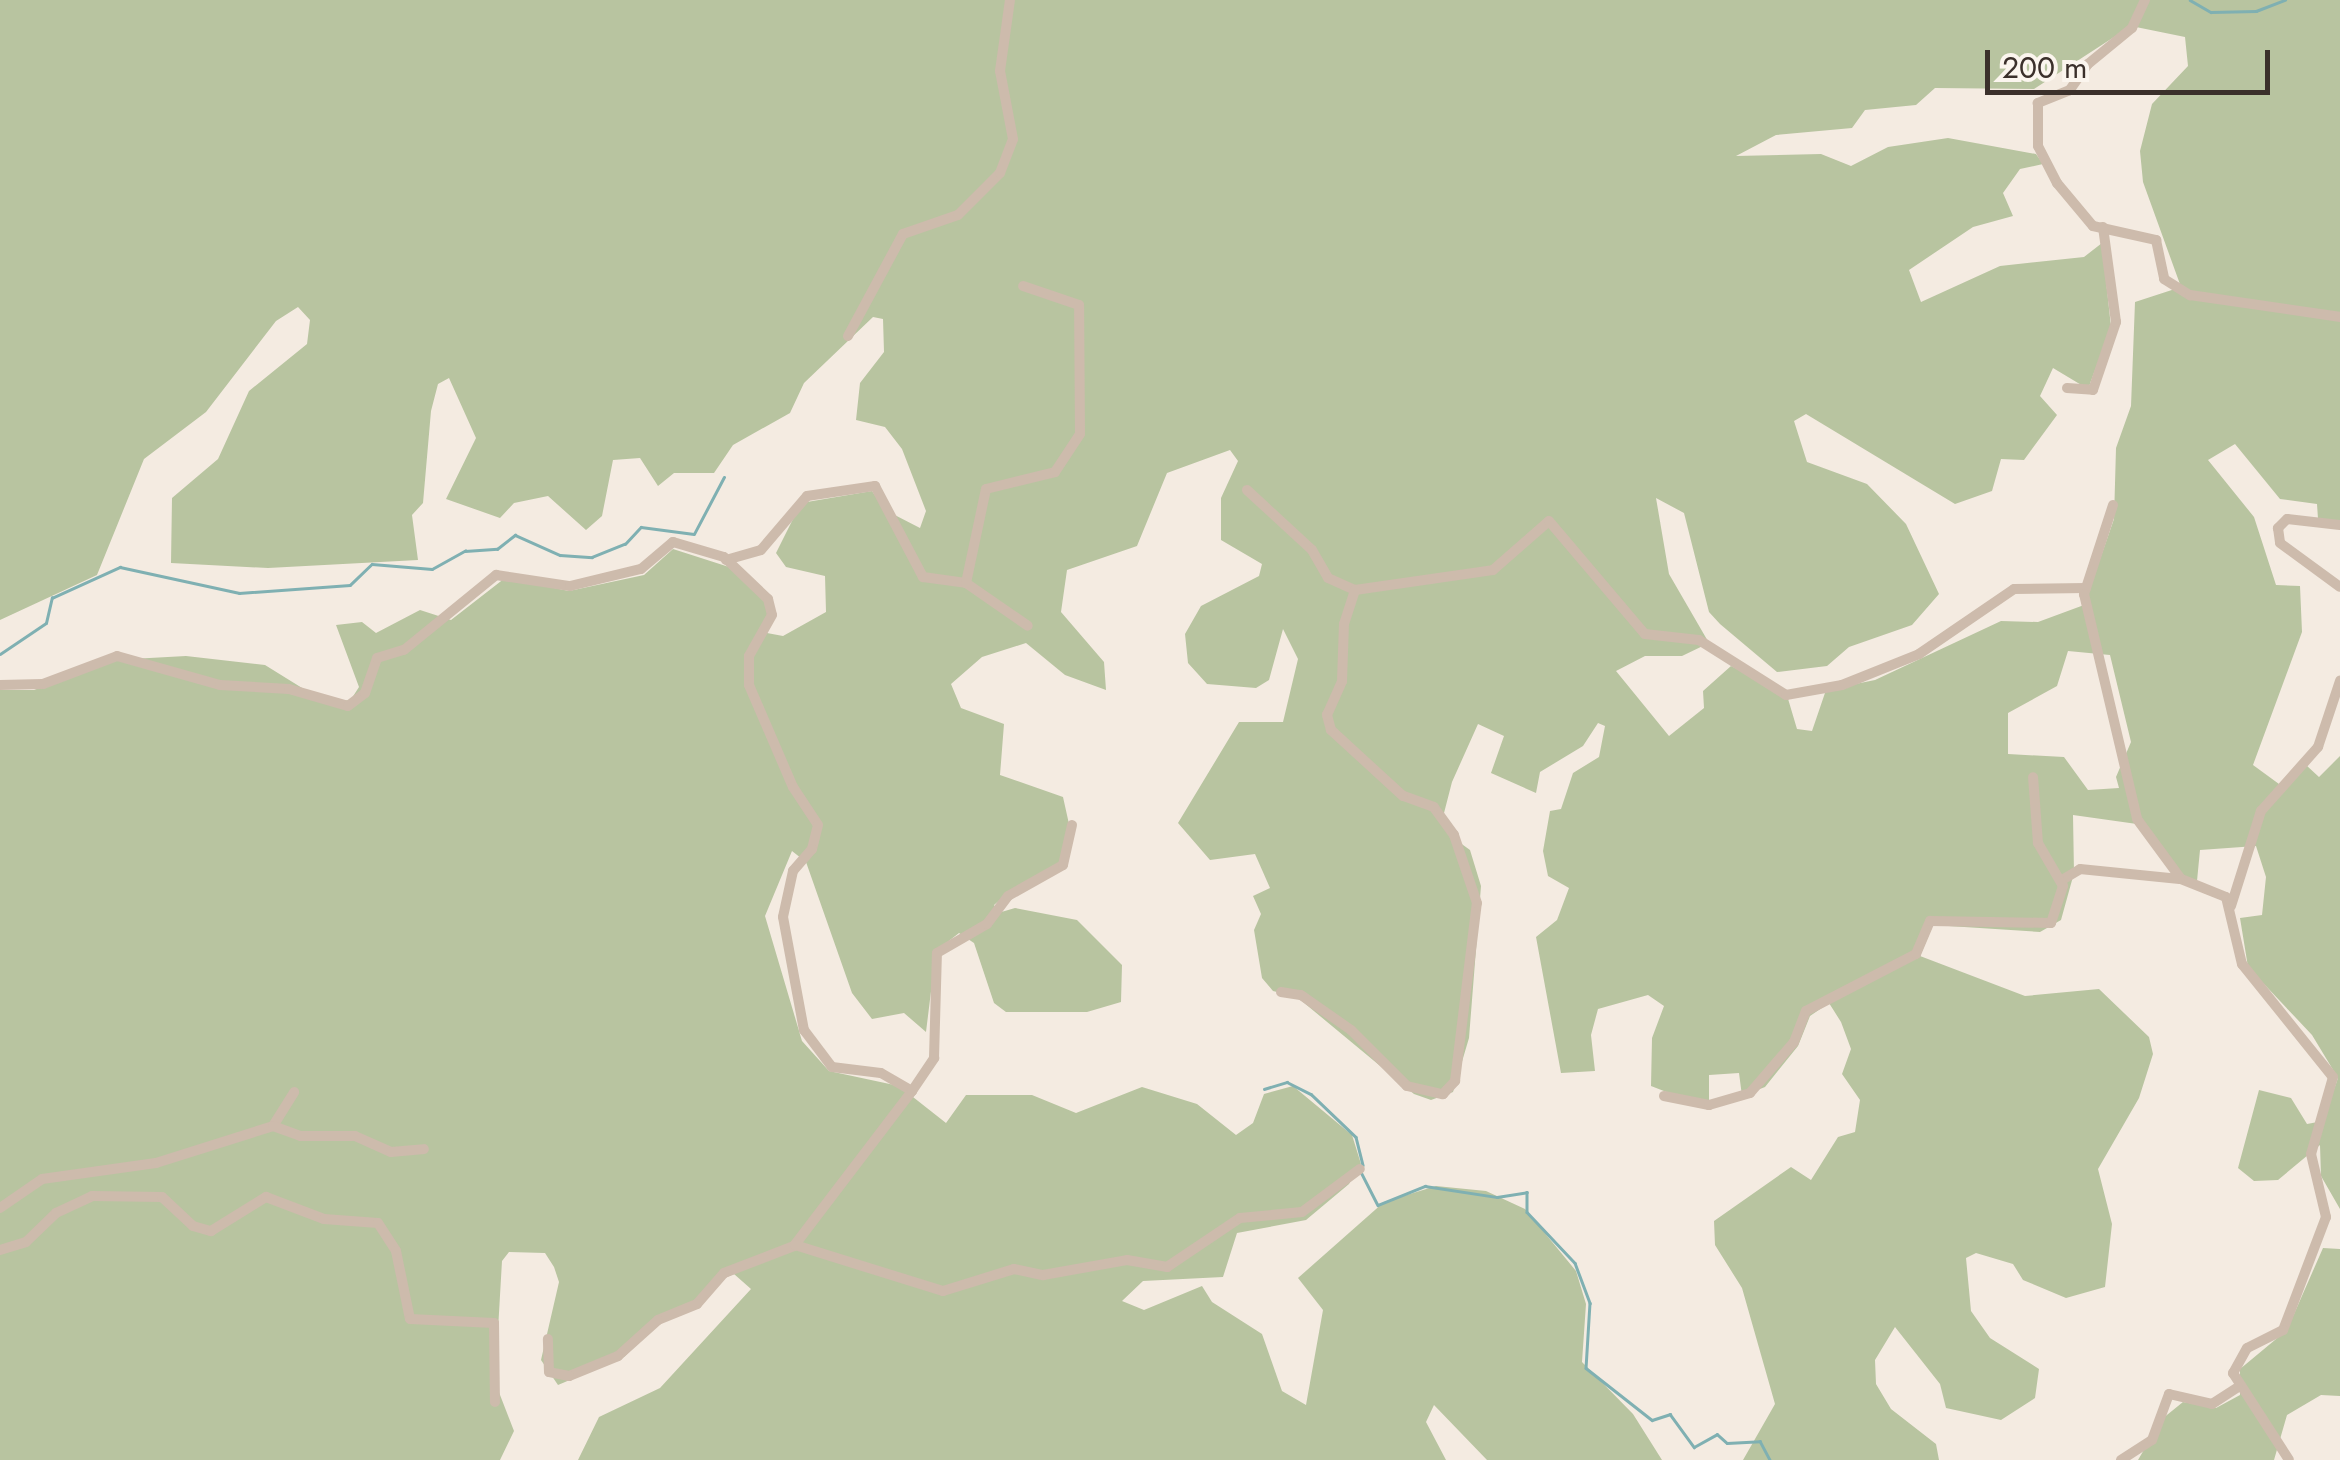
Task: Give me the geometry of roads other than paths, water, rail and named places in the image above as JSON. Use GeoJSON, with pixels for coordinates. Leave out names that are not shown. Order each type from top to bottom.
{"type":"FeatureCollection","features":[{"type":"Feature","properties":{"kind":"street"},"geometry":{"type":"LineString","coordinates":[[848,336],[903,234],[958,215],[1000,173],[1013,139],[1000,71],[1010,0]]}},
{"type":"Feature","properties":{"kind":"street"},"geometry":{"type":"LineString","coordinates":[[2146,0],[2132,28],[2088,64],[2070,90],[2038,103],[2043,158],[2094,226],[2156,240],[2164,279],[2190,295],[2340,317]]}},
{"type":"Feature","properties":{"kind":"street"},"geometry":{"type":"LineString","coordinates":[[2067,388],[2093,390],[2116,322],[2104,227]]}},
{"type":"Feature","properties":{"kind":"street"},"geometry":{"type":"LineString","coordinates":[[966,583],[986,489],[1055,472],[1080,434],[1080,305],[1023,286]]}},
{"type":"Feature","properties":{"kind":"street"},"geometry":{"type":"LineString","coordinates":[[726,560],[761,550],[807,496],[863,484],[884,492],[905,551],[924,577],[966,583],[1028,626]]}},
{"type":"Feature","properties":{"kind":"street"},"geometry":{"type":"LineString","coordinates":[[1247,490],[1312,550],[1328,578],[1355,590],[1493,570],[1548,522],[1645,634],[1699,640],[1786,695],[1842,685],[1919,654],[2014,589],[2086,588]]}},
{"type":"Feature","properties":{"kind":"street"},"geometry":{"type":"LineString","coordinates":[[2113,506],[2086,588],[2137,819],[2181,879]]}},
{"type":"Feature","properties":{"kind":"street"},"geometry":{"type":"LineString","coordinates":[[2340,524],[2287,519],[2278,528],[2280,543],[2340,588]]}},
{"type":"Feature","properties":{"kind":"street"},"geometry":{"type":"LineString","coordinates":[[0,685],[43,684],[117,656],[220,685],[289,689],[348,706],[365,693],[376,658],[404,650],[496,574],[570,586],[634,572],[672,542],[726,560],[770,602],[772,615],[749,656],[749,685],[788,777],[818,824],[812,849],[793,871],[781,941],[808,1043],[832,1066],[881,1073],[912,1091]]}},
{"type":"Feature","properties":{"kind":"street"},"geometry":{"type":"LineString","coordinates":[[1281,992],[1301,995],[1351,1030],[1407,1086],[1443,1094],[1455,1081],[1477,903],[1454,835],[1434,807],[1403,796],[1331,730],[1327,715],[1342,681],[1344,624],[1355,590]]}},
{"type":"Feature","properties":{"kind":"street"},"geometry":{"type":"LineString","coordinates":[[2289,1460],[2238,1386],[2237,1361],[2287,1322],[2326,1217],[2311,1154],[2336,1072],[2242,964],[2231,906],[2262,811],[2318,747],[2340,681]]}},
{"type":"Feature","properties":{"kind":"street"},"geometry":{"type":"LineString","coordinates":[[1664,1096],[1708,1105],[1750,1094],[1794,1042],[1806,1011],[1916,954],[1930,921],[2044,926],[2058,913],[2062,880],[2038,843],[2033,777]]}},
{"type":"Feature","properties":{"kind":"street"},"geometry":{"type":"LineString","coordinates":[[548,1339],[548,1372],[569,1376],[625,1352],[658,1320],[697,1304],[724,1273],[795,1245],[934,1058],[937,953],[987,924],[1008,896],[1063,865],[1072,825]]}},
{"type":"Feature","properties":{"kind":"street"},"geometry":{"type":"LineString","coordinates":[[2062,880],[2080,869],[2181,879],[2214,887],[2231,906]]}},
{"type":"Feature","properties":{"kind":"street"},"geometry":{"type":"LineString","coordinates":[[273,1126],[294,1092]]}},
{"type":"Feature","properties":{"kind":"street"},"geometry":{"type":"LineString","coordinates":[[0,1208],[42,1179],[156,1163],[273,1126],[300,1136],[356,1136],[390,1152],[424,1150]]}},
{"type":"Feature","properties":{"kind":"street"},"geometry":{"type":"LineString","coordinates":[[795,1245],[943,1292],[1014,1269],[1043,1275],[1127,1260],[1167,1267],[1240,1218],[1302,1212],[1360,1169]]}},
{"type":"Feature","properties":{"kind":"street"},"geometry":{"type":"LineString","coordinates":[[0,1250],[26,1242],[56,1213],[92,1196],[162,1197],[193,1226],[211,1231],[266,1197],[324,1219],[378,1223],[396,1251],[410,1319],[494,1322],[495,1402]]}},
{"type":"Feature","properties":{"kind":"street"},"geometry":{"type":"LineString","coordinates":[[2121,1460],[2152,1440],[2170,1394],[2212,1404],[2238,1386]]}},
{"type":"Feature","properties":{"kind":"waterway"},"geometry":{"type":"LineString","coordinates":[[2190,0],[2211,12],[2256,11],[2285,0]]}},
{"type":"Feature","properties":{"kind":"waterway"},"geometry":{"type":"LineString","coordinates":[[0,654],[46,623],[52,598],[120,567],[239,593],[350,585],[372,564],[432,569],[465,551],[497,549],[515,535],[560,555],[592,557],[625,544],[641,527],[694,534],[724,477]]}},
{"type":"Feature","properties":{"kind":"waterway"},"geometry":{"type":"LineString","coordinates":[[1264,1089],[1287,1082],[1311,1094],[1356,1137],[1363,1165]]}},
{"type":"Feature","properties":{"kind":"waterway"},"geometry":{"type":"LineString","coordinates":[[1361,1172],[1378,1205],[1425,1186],[1497,1197],[1527,1192],[1527,1212],[1575,1263],[1590,1303],[1586,1368],[1652,1420],[1670,1414],[1694,1447],[1717,1434],[1727,1443],[1760,1441],[1770,1460]]}}]}
